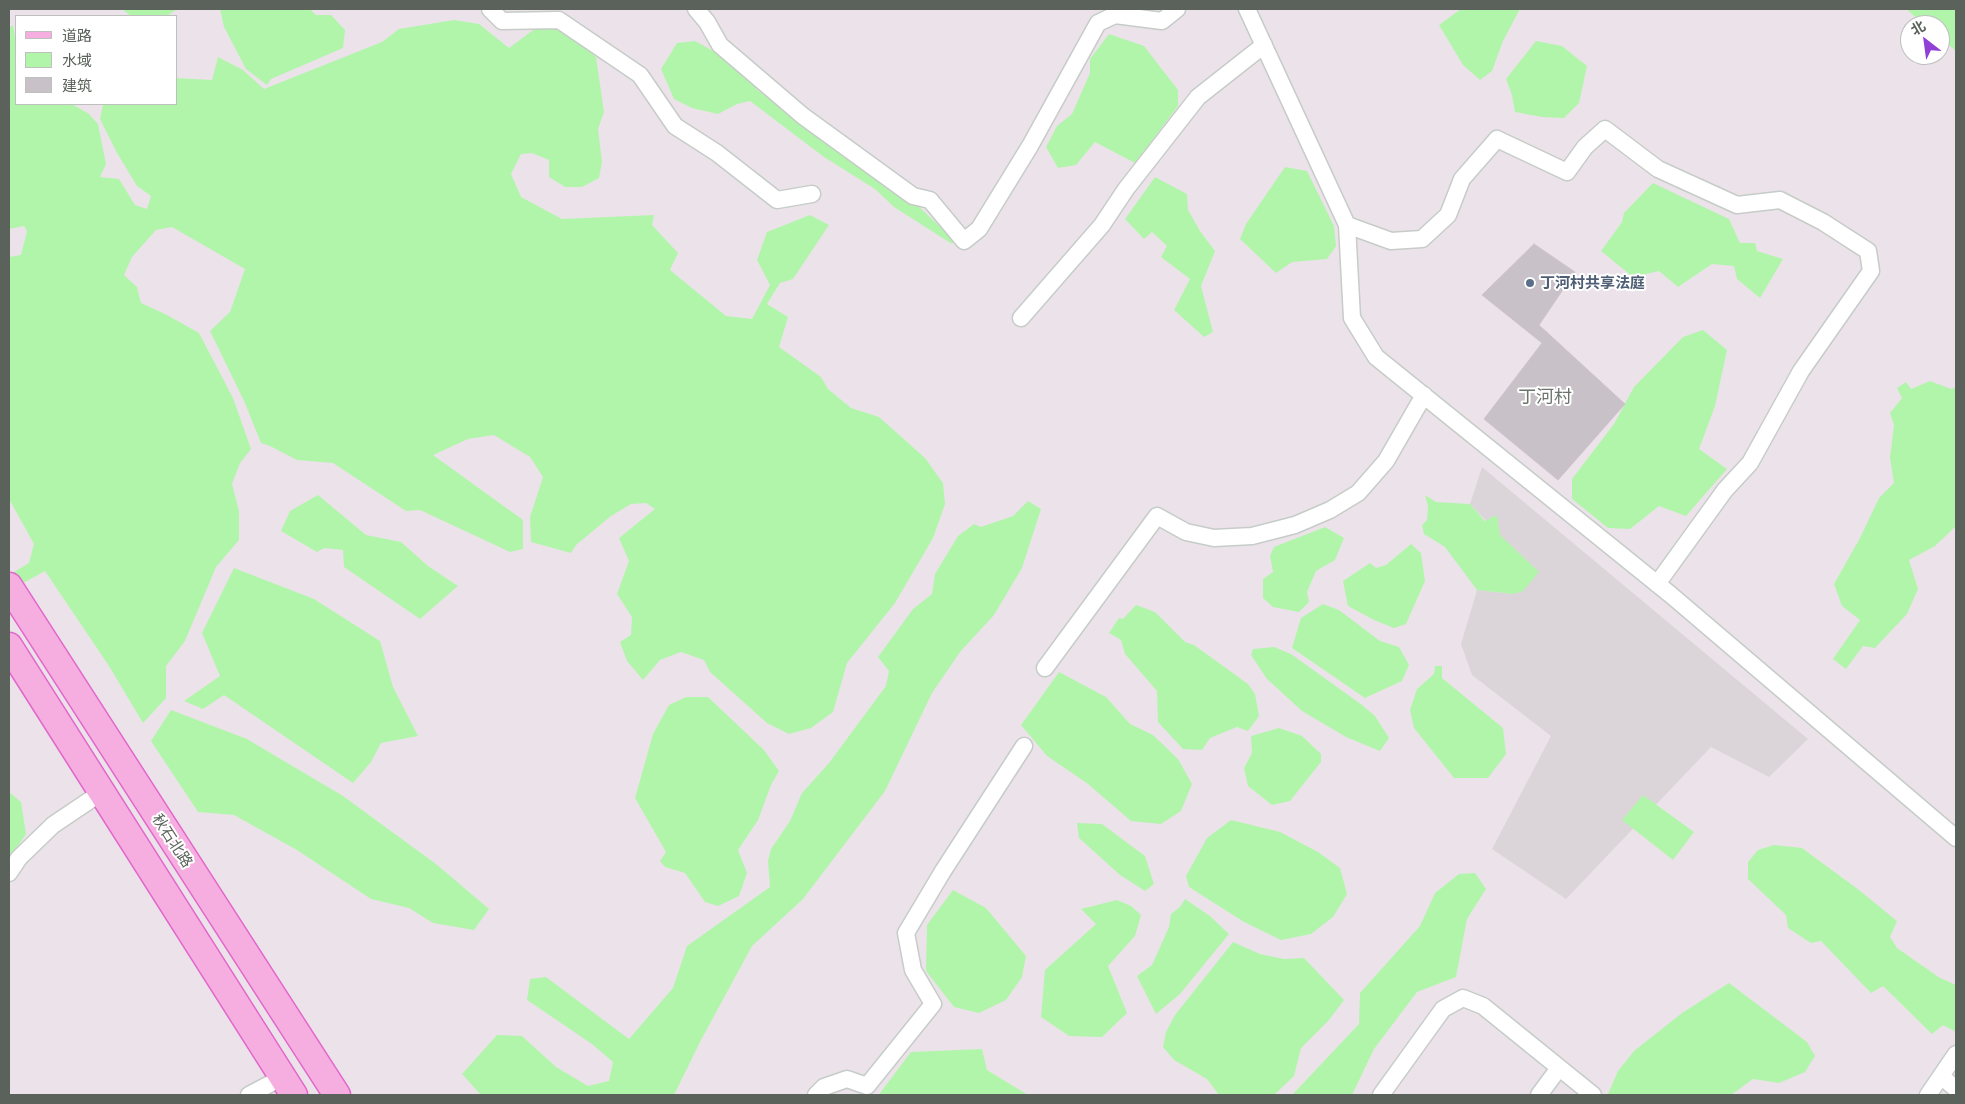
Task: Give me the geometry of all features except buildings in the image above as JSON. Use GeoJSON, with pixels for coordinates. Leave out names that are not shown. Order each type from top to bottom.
{"type":"FeatureCollection","features":[{"type":"Feature","properties":{"kind":"main road","name":"秋石北路"},"geometry":{"type":"LineString","coordinates":[[9,586],[337,1095]]}},
{"type":"Feature","properties":{"kind":"main road"},"geometry":{"type":"LineString","coordinates":[[9,646],[289,1086]]}},
{"type":"Feature","properties":{"kind":"street"},"geometry":{"type":"LineString","coordinates":[[490,9],[502,21],[559,20],[640,75],[675,126],[717,153],[777,200],[812,194]]}},
{"type":"Feature","properties":{"kind":"street"},"geometry":{"type":"LineString","coordinates":[[696,9],[720,45],[803,116],[913,196],[930,200],[964,241],[979,229],[1030,146],[1098,23],[1115,15],[1162,21],[1177,9]]}},
{"type":"Feature","properties":{"kind":"street"},"geometry":{"type":"LineString","coordinates":[[1247,9],[1347,225],[1352,318],[1376,357],[1657,584],[1956,838]]}},
{"type":"Feature","properties":{"kind":"street"},"geometry":{"type":"LineString","coordinates":[[1021,318],[1102,225],[1126,189],[1198,97],[1264,45]]}},
{"type":"Feature","properties":{"kind":"street"},"geometry":{"type":"LineString","coordinates":[[1347,225],[1392,241],[1422,239],[1448,215],[1462,179],[1497,139],[1567,172],[1584,147],[1605,129],[1658,168],[1738,205],[1780,200],[1823,222],[1868,251],[1871,271],[1801,371],[1750,463],[1726,490],[1657,584]]}},
{"type":"Feature","properties":{"kind":"street"},"geometry":{"type":"LineString","coordinates":[[1046,668],[1157,516],[1186,532],[1214,538],[1252,536],[1295,524],[1330,510],[1358,493],[1386,462],[1424,396]]}},
{"type":"Feature","properties":{"kind":"street"},"geometry":{"type":"LineString","coordinates":[[816,1095],[824,1087],[847,1079],[867,1086],[933,1004],[913,970],[906,933],[942,871],[1024,746]]}},
{"type":"Feature","properties":{"kind":"street"},"geometry":{"type":"LineString","coordinates":[[9,873],[19,858],[53,825],[102,792]]}},
{"type":"Feature","properties":{"kind":"street"},"geometry":{"type":"LineString","coordinates":[[1381,1095],[1442,1008],[1463,998],[1483,1006],[1593,1095]]}},
{"type":"Feature","properties":{"kind":"street"},"geometry":{"type":"LineString","coordinates":[[1928,1095],[1956,1054]]}},
{"type":"Feature","properties":{"kind":"street"},"geometry":{"type":"LineString","coordinates":[[1539,1095],[1559,1068]]}},
{"type":"Feature","properties":{"kind":"street"},"geometry":{"type":"LineString","coordinates":[[1941,1076],[1956,1089]]}},
{"type":"Feature","properties":{"kind":"street"},"geometry":{"type":"LineString","coordinates":[[249,1095],[289,1086]]}},
{"type":"Feature","properties":{"kind":"shaded area"},"geometry":{"type":"Polygon","coordinates":[[[1482,467],[1808,739],[1769,777],[1711,747],[1566,899],[1492,849],[1551,736],[1472,675],[1461,644],[1477,590],[1514,594],[1500,535],[1470,504],[1482,467]]]}},
{"type":"Feature","properties":{"kind":"water"},"geometry":{"type":"Polygon","coordinates":[[[122,9],[177,9],[168,15],[130,15],[122,9]]]}},
{"type":"Feature","properties":{"kind":"water"},"geometry":{"type":"Polygon","coordinates":[[[220,9],[310,9],[316,15],[331,15],[345,30],[343,48],[271,79],[267,85],[246,69],[224,27],[220,9]]]}},
{"type":"Feature","properties":{"kind":"water"},"geometry":{"type":"Polygon","coordinates":[[[1461,9],[1520,9],[1503,41],[1492,71],[1480,80],[1463,65],[1439,25],[1461,9]]]}},
{"type":"Feature","properties":{"kind":"water"},"geometry":{"type":"Polygon","coordinates":[[[1906,9],[1956,9],[1956,51],[1950,46],[1950,15],[1913,15],[1906,9]]]}},
{"type":"Feature","properties":{"kind":"water"},"geometry":{"type":"Polygon","coordinates":[[[454,20],[479,24],[509,48],[544,22],[578,40],[596,57],[604,112],[598,129],[602,162],[599,178],[582,187],[565,187],[549,177],[549,160],[532,153],[521,154],[511,174],[521,197],[562,219],[654,215],[652,225],[678,253],[670,270],[726,316],[752,319],[770,285],[757,260],[767,232],[810,215],[829,225],[793,279],[780,283],[767,304],[788,317],[779,347],[821,377],[828,389],[851,408],[879,417],[925,458],[943,483],[945,504],[933,538],[895,603],[847,663],[833,712],[811,728],[789,734],[767,723],[710,672],[704,660],[681,652],[660,660],[643,680],[627,661],[620,642],[631,635],[632,617],[617,594],[629,561],[619,538],[655,509],[646,503],[631,504],[611,516],[576,545],[571,553],[531,542],[530,517],[543,477],[530,457],[494,435],[468,439],[433,455],[523,520],[523,549],[510,552],[420,510],[406,511],[333,463],[297,460],[261,443],[245,403],[210,331],[230,312],[245,269],[172,227],[156,230],[132,257],[124,275],[137,287],[141,303],[199,333],[233,398],[251,449],[240,463],[232,484],[239,511],[239,540],[216,567],[185,641],[166,666],[166,698],[143,723],[109,666],[45,571],[9,591],[9,575],[29,563],[34,544],[9,499],[9,257],[21,255],[27,231],[24,226],[9,229],[9,28],[13,25],[15,37],[15,105],[74,105],[89,114],[98,124],[106,164],[100,177],[119,179],[135,205],[147,209],[151,196],[137,186],[117,153],[100,119],[103,105],[178,105],[178,78],[212,80],[218,57],[243,70],[264,89],[382,42],[399,29],[454,20]]]}},
{"type":"Feature","properties":{"kind":"water"},"geometry":{"type":"Polygon","coordinates":[[[1109,34],[1144,46],[1178,90],[1178,106],[1135,163],[1095,142],[1076,165],[1058,168],[1046,147],[1057,126],[1072,114],[1090,73],[1090,59],[1109,34]]]}},
{"type":"Feature","properties":{"kind":"water"},"geometry":{"type":"Polygon","coordinates":[[[695,41],[751,72],[756,89],[818,136],[915,203],[954,240],[952,244],[894,207],[875,189],[824,157],[750,101],[737,104],[718,114],[692,108],[674,99],[661,69],[677,43],[695,41]]]}},
{"type":"Feature","properties":{"kind":"water"},"geometry":{"type":"Polygon","coordinates":[[[1536,41],[1562,46],[1587,66],[1579,103],[1564,118],[1542,117],[1515,112],[1512,95],[1506,79],[1536,41]]]}},
{"type":"Feature","properties":{"kind":"water"},"geometry":{"type":"Polygon","coordinates":[[[1285,167],[1307,171],[1334,226],[1336,246],[1327,259],[1292,262],[1276,273],[1240,239],[1246,224],[1285,167]]]}},
{"type":"Feature","properties":{"kind":"water"},"geometry":{"type":"Polygon","coordinates":[[[1155,177],[1187,194],[1188,210],[1200,231],[1215,251],[1201,286],[1213,332],[1204,337],[1174,310],[1190,279],[1161,257],[1167,246],[1152,232],[1144,239],[1125,219],[1155,177]]]}},
{"type":"Feature","properties":{"kind":"water"},"geometry":{"type":"Polygon","coordinates":[[[1653,183],[1729,219],[1740,243],[1755,243],[1757,251],[1783,259],[1760,298],[1737,279],[1734,266],[1712,264],[1678,287],[1659,271],[1633,277],[1601,251],[1622,222],[1624,213],[1653,183]]]}},
{"type":"Feature","properties":{"kind":"water"},"geometry":{"type":"Polygon","coordinates":[[[1703,330],[1727,350],[1715,406],[1699,449],[1727,469],[1686,516],[1659,506],[1630,529],[1608,528],[1572,499],[1572,479],[1614,424],[1634,387],[1683,337],[1703,330]]]}},
{"type":"Feature","properties":{"kind":"water"},"geometry":{"type":"Polygon","coordinates":[[[1930,381],[1951,389],[1956,387],[1956,526],[1935,546],[1909,560],[1918,589],[1907,614],[1875,648],[1863,646],[1846,669],[1833,659],[1860,620],[1842,606],[1834,584],[1860,538],[1879,498],[1894,483],[1890,458],[1894,425],[1890,413],[1902,398],[1897,388],[1906,382],[1911,389],[1930,381]]]}},
{"type":"Feature","properties":{"kind":"water"},"geometry":{"type":"Polygon","coordinates":[[[318,495],[366,535],[401,542],[428,566],[458,586],[420,619],[344,567],[343,550],[324,548],[317,552],[281,531],[290,511],[318,495]]]}},
{"type":"Feature","properties":{"kind":"water"},"geometry":{"type":"Polygon","coordinates":[[[1425,495],[1436,502],[1470,504],[1485,521],[1497,515],[1500,535],[1539,572],[1523,591],[1514,594],[1477,590],[1445,547],[1424,534],[1422,525],[1427,520],[1428,506],[1425,495]]]}},
{"type":"Feature","properties":{"kind":"water"},"geometry":{"type":"Polygon","coordinates":[[[1028,501],[1041,509],[1022,568],[994,615],[960,652],[932,693],[885,791],[803,899],[752,946],[701,1040],[674,1095],[481,1095],[462,1074],[497,1035],[522,1036],[556,1067],[588,1086],[609,1081],[613,1062],[592,1044],[527,1000],[530,979],[546,977],[629,1039],[673,988],[687,946],[770,887],[768,861],[771,849],[790,821],[802,793],[829,763],[886,686],[889,671],[878,657],[913,609],[932,594],[935,574],[958,536],[974,524],[981,527],[1013,516],[1028,501]]]}},
{"type":"Feature","properties":{"kind":"water"},"geometry":{"type":"Polygon","coordinates":[[[1325,527],[1344,538],[1335,560],[1316,571],[1307,592],[1309,602],[1299,612],[1273,607],[1263,598],[1263,579],[1273,572],[1270,556],[1274,547],[1325,527]]]}},
{"type":"Feature","properties":{"kind":"water"},"geometry":{"type":"Polygon","coordinates":[[[1411,544],[1421,553],[1425,581],[1406,624],[1394,628],[1348,606],[1343,581],[1370,563],[1376,568],[1386,565],[1411,544]]]}},
{"type":"Feature","properties":{"kind":"water"},"geometry":{"type":"Polygon","coordinates":[[[234,568],[314,599],[380,641],[393,687],[418,736],[381,743],[371,762],[353,783],[224,695],[203,709],[184,701],[220,676],[202,633],[234,568]]]}},
{"type":"Feature","properties":{"kind":"water"},"geometry":{"type":"Polygon","coordinates":[[[1323,604],[1339,610],[1380,641],[1399,647],[1409,665],[1402,681],[1365,698],[1292,648],[1301,618],[1323,604]]]}},
{"type":"Feature","properties":{"kind":"water"},"geometry":{"type":"Polygon","coordinates":[[[1136,605],[1155,612],[1185,642],[1194,645],[1248,684],[1255,694],[1259,716],[1248,731],[1237,727],[1210,738],[1202,750],[1183,749],[1158,722],[1157,691],[1125,654],[1121,640],[1109,633],[1119,618],[1123,619],[1136,605]]]}},
{"type":"Feature","properties":{"kind":"water"},"geometry":{"type":"Polygon","coordinates":[[[1274,647],[1291,654],[1375,716],[1389,738],[1380,751],[1346,737],[1302,711],[1267,679],[1251,655],[1253,649],[1274,647]]]}},
{"type":"Feature","properties":{"kind":"water"},"geometry":{"type":"Polygon","coordinates":[[[1435,666],[1442,666],[1442,678],[1503,728],[1506,754],[1488,778],[1454,778],[1414,728],[1410,710],[1417,689],[1434,674],[1435,666]]]}},
{"type":"Feature","properties":{"kind":"water"},"geometry":{"type":"Polygon","coordinates":[[[1059,672],[1106,697],[1130,724],[1153,735],[1178,759],[1192,784],[1181,811],[1161,824],[1131,821],[1088,784],[1047,756],[1021,725],[1059,672]]]}},
{"type":"Feature","properties":{"kind":"water"},"geometry":{"type":"Polygon","coordinates":[[[686,697],[708,697],[764,750],[779,771],[771,785],[758,820],[738,850],[747,873],[739,896],[718,906],[705,902],[685,873],[665,867],[660,861],[666,852],[635,798],[653,734],[669,705],[686,697]]]}},
{"type":"Feature","properties":{"kind":"water"},"geometry":{"type":"Polygon","coordinates":[[[171,710],[247,739],[343,796],[436,864],[489,909],[474,930],[433,923],[409,908],[371,899],[297,850],[234,815],[198,812],[151,741],[171,710]]]}},
{"type":"Feature","properties":{"kind":"water"},"geometry":{"type":"Polygon","coordinates":[[[1279,728],[1302,736],[1321,754],[1321,762],[1290,801],[1272,805],[1248,786],[1244,768],[1252,753],[1251,736],[1279,728]]]}},
{"type":"Feature","properties":{"kind":"water"},"geometry":{"type":"Polygon","coordinates":[[[9,792],[21,802],[26,834],[9,859],[9,792]]]}},
{"type":"Feature","properties":{"kind":"water"},"geometry":{"type":"Polygon","coordinates":[[[1643,795],[1694,832],[1673,860],[1622,820],[1643,795]]]}},
{"type":"Feature","properties":{"kind":"water"},"geometry":{"type":"Polygon","coordinates":[[[1231,820],[1280,832],[1318,852],[1340,868],[1347,894],[1333,917],[1311,934],[1281,940],[1244,922],[1189,887],[1186,876],[1207,838],[1231,820]]]}},
{"type":"Feature","properties":{"kind":"water"},"geometry":{"type":"Polygon","coordinates":[[[1077,823],[1102,824],[1145,856],[1154,884],[1145,891],[1120,875],[1079,838],[1077,823]]]}},
{"type":"Feature","properties":{"kind":"water"},"geometry":{"type":"Polygon","coordinates":[[[1774,845],[1802,848],[1897,921],[1890,937],[1897,948],[1940,978],[1956,985],[1956,1032],[1943,1025],[1932,1034],[1883,986],[1871,993],[1821,941],[1811,943],[1788,928],[1786,915],[1748,879],[1748,862],[1758,850],[1774,845]]]}},
{"type":"Feature","properties":{"kind":"water"},"geometry":{"type":"Polygon","coordinates":[[[1475,873],[1486,889],[1467,919],[1456,977],[1417,992],[1374,1049],[1352,1095],[1292,1095],[1359,1024],[1360,993],[1420,926],[1435,893],[1459,874],[1475,873]]]}},
{"type":"Feature","properties":{"kind":"water"},"geometry":{"type":"Polygon","coordinates":[[[953,890],[986,908],[1026,956],[1022,977],[1006,1000],[979,1013],[954,1007],[926,971],[927,925],[953,890]]]}},
{"type":"Feature","properties":{"kind":"water"},"geometry":{"type":"Polygon","coordinates":[[[1185,899],[1210,916],[1229,934],[1180,994],[1156,1014],[1137,976],[1152,965],[1169,927],[1171,914],[1180,907],[1185,899]]]}},
{"type":"Feature","properties":{"kind":"water"},"geometry":{"type":"Polygon","coordinates":[[[1117,900],[1131,906],[1141,915],[1135,936],[1108,966],[1127,1013],[1102,1037],[1069,1036],[1041,1017],[1045,970],[1096,924],[1081,909],[1117,900]]]}},
{"type":"Feature","properties":{"kind":"water"},"geometry":{"type":"Polygon","coordinates":[[[1233,942],[1260,954],[1284,959],[1304,958],[1344,1000],[1329,1020],[1301,1048],[1294,1076],[1274,1095],[1219,1095],[1207,1079],[1174,1060],[1163,1047],[1166,1032],[1175,1015],[1233,942]]]}},
{"type":"Feature","properties":{"kind":"water"},"geometry":{"type":"Polygon","coordinates":[[[1729,983],[1807,1042],[1815,1056],[1805,1072],[1779,1083],[1753,1079],[1731,1095],[1608,1094],[1618,1071],[1634,1051],[1682,1013],[1729,983]]]}},
{"type":"Feature","properties":{"kind":"water"},"geometry":{"type":"Polygon","coordinates":[[[982,1049],[987,1070],[1028,1095],[880,1095],[911,1052],[982,1049]]]}},
{"type":"Feature","properties":{"kind":"place","name":"丁河村共享法庭"},"geometry":{"type":"Point","coordinates":[1530,283]}},
{"type":"Feature","properties":{"kind":"district","name":"丁河村"},"geometry":{"type":"Point","coordinates":[1545,398]}}]}
